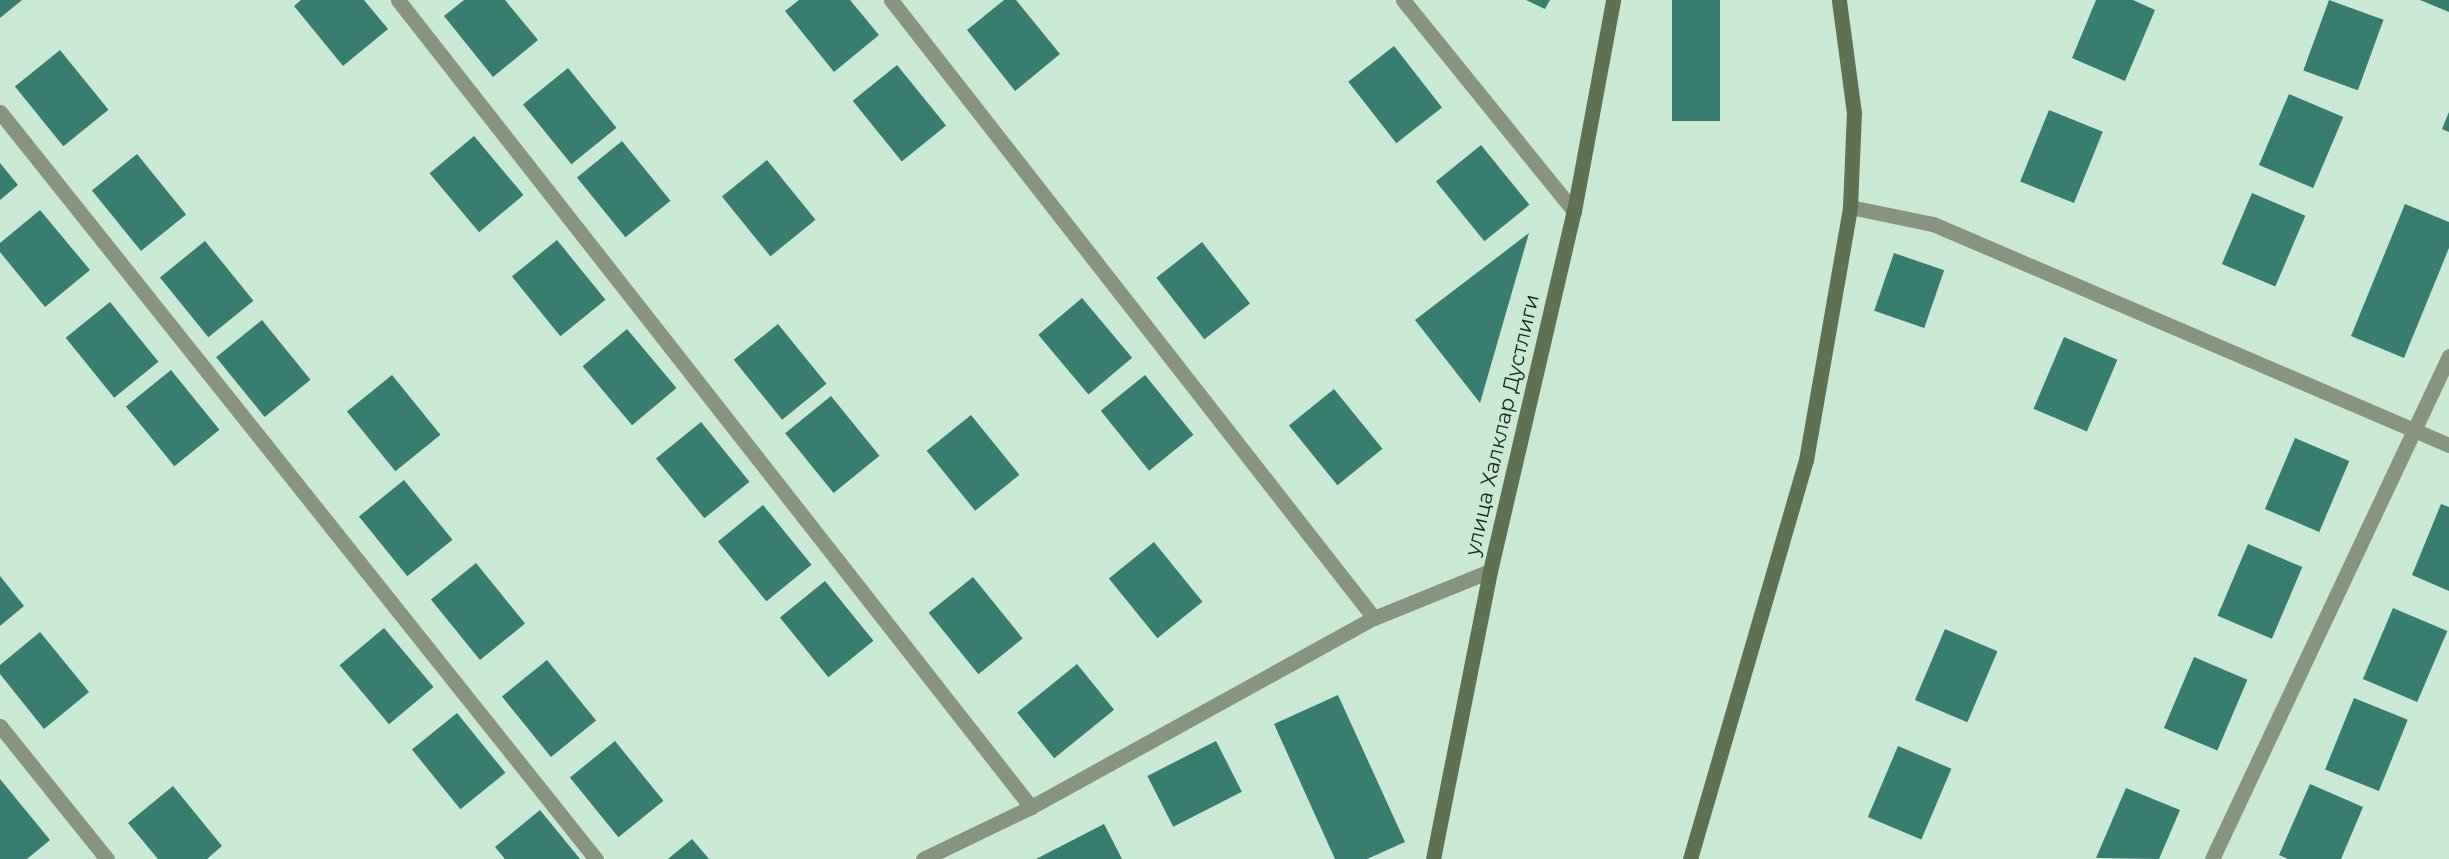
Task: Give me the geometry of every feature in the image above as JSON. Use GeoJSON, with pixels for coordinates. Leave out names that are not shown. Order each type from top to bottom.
{"type":"FeatureCollection","features":[{"type":"Feature","properties":{"kind":"street"},"geometry":{"type":"LineString","coordinates":[[398,0],[1031,807]]}},
{"type":"Feature","properties":{"kind":"street"},"geometry":{"type":"LineString","coordinates":[[891,0],[1374,618]]}},
{"type":"Feature","properties":{"kind":"street"},"geometry":{"type":"LineString","coordinates":[[1403,0],[1574,211]]}},
{"type":"Feature","properties":{"kind":"street","name":"улица Халклар Дустлиги"},"geometry":{"type":"LineString","coordinates":[[1433,859],[1490,571],[1574,211],[1613,0]]}},
{"type":"Feature","properties":{"kind":"street"},"geometry":{"type":"LineString","coordinates":[[1690,859],[1806,460],[1850,207],[1854,114],[1839,0]]}},
{"type":"Feature","properties":{"kind":"street"},"geometry":{"type":"LineString","coordinates":[[0,112],[596,859]]}},
{"type":"Feature","properties":{"kind":"street"},"geometry":{"type":"LineString","coordinates":[[1850,207],[1933,224],[2449,445]]}},
{"type":"Feature","properties":{"kind":"street"},"geometry":{"type":"LineString","coordinates":[[2212,859],[2449,356]]}},
{"type":"Feature","properties":{"kind":"street"},"geometry":{"type":"LineString","coordinates":[[923,859],[1031,807],[1374,618],[1490,571]]}},
{"type":"Feature","properties":{"kind":"street"},"geometry":{"type":"LineString","coordinates":[[0,726],[107,859]]}},
{"type":"Feature","properties":{"kind":"building"},"geometry":{"type":"Polygon","coordinates":[[[0,0],[22,0],[0,18],[0,0]]]}},
{"type":"Feature","properties":{"kind":"building"},"geometry":{"type":"Polygon","coordinates":[[[301,0],[364,0],[388,29],[343,66],[294,6],[301,0]]]}},
{"type":"Feature","properties":{"kind":"building"},"geometry":{"type":"Polygon","coordinates":[[[464,0],[505,0],[538,40],[493,77],[444,16],[464,0]]]}},
{"type":"Feature","properties":{"kind":"building"},"geometry":{"type":"Polygon","coordinates":[[[799,0],[850,0],[879,35],[834,72],[785,11],[799,0]]]}},
{"type":"Feature","properties":{"kind":"building"},"geometry":{"type":"Polygon","coordinates":[[[1004,0],[1016,0],[1060,54],[1015,91],[967,30],[1004,0]]]}},
{"type":"Feature","properties":{"kind":"building"},"geometry":{"type":"Polygon","coordinates":[[[1526,0],[1550,0],[1545,9],[1526,0]]]}},
{"type":"Feature","properties":{"kind":"building"},"geometry":{"type":"Polygon","coordinates":[[[1672,0],[1720,0],[1720,121],[1672,121],[1672,0]]]}},
{"type":"Feature","properties":{"kind":"building"},"geometry":{"type":"Polygon","coordinates":[[[2096,0],[2133,0],[2155,10],[2125,81],[2072,58],[2096,0]]]}},
{"type":"Feature","properties":{"kind":"building"},"geometry":{"type":"Polygon","coordinates":[[[2329,0],[2384,20],[2358,90],[2303,70],[2329,0]]]}},
{"type":"Feature","properties":{"kind":"building"},"geometry":{"type":"Polygon","coordinates":[[[2420,0],[2449,0],[2449,12],[2420,0]]]}},
{"type":"Feature","properties":{"kind":"building"},"geometry":{"type":"Polygon","coordinates":[[[1394,46],[1442,107],[1396,143],[1348,82],[1394,46]]]}},
{"type":"Feature","properties":{"kind":"building"},"geometry":{"type":"Polygon","coordinates":[[[60,50],[108,110],[63,146],[15,87],[60,50]]]}},
{"type":"Feature","properties":{"kind":"building"},"geometry":{"type":"Polygon","coordinates":[[[897,65],[946,126],[902,161],[853,101],[897,65]]]}},
{"type":"Feature","properties":{"kind":"building"},"geometry":{"type":"Polygon","coordinates":[[[568,68],[616,128],[571,164],[523,105],[568,68]]]}},
{"type":"Feature","properties":{"kind":"building"},"geometry":{"type":"Polygon","coordinates":[[[2289,94],[2343,117],[2313,188],[2259,165],[2289,94]]]}},
{"type":"Feature","properties":{"kind":"building"},"geometry":{"type":"Polygon","coordinates":[[[2049,110],[2103,132],[2074,203],[2020,181],[2049,110]]]}},
{"type":"Feature","properties":{"kind":"building"},"geometry":{"type":"Polygon","coordinates":[[[2449,112],[2449,132],[2442,129],[2449,112]]]}},
{"type":"Feature","properties":{"kind":"building"},"geometry":{"type":"Polygon","coordinates":[[[474,136],[523,195],[479,232],[430,173],[474,136]]]}},
{"type":"Feature","properties":{"kind":"building"},"geometry":{"type":"Polygon","coordinates":[[[622,141],[670,201],[625,237],[577,178],[622,141]]]}},
{"type":"Feature","properties":{"kind":"building"},"geometry":{"type":"Polygon","coordinates":[[[1481,145],[1529,205],[1484,241],[1436,182],[1481,145]]]}},
{"type":"Feature","properties":{"kind":"building"},"geometry":{"type":"Polygon","coordinates":[[[137,154],[186,215],[141,251],[92,191],[137,154]]]}},
{"type":"Feature","properties":{"kind":"building"},"geometry":{"type":"Polygon","coordinates":[[[767,160],[815,220],[770,256],[722,197],[767,160]]]}},
{"type":"Feature","properties":{"kind":"building"},"geometry":{"type":"Polygon","coordinates":[[[0,163],[18,185],[0,200],[0,163]]]}},
{"type":"Feature","properties":{"kind":"building"},"geometry":{"type":"Polygon","coordinates":[[[2252,193],[2305,216],[2275,287],[2222,264],[2252,193]]]}},
{"type":"Feature","properties":{"kind":"building"},"geometry":{"type":"Polygon","coordinates":[[[2405,204],[2449,222],[2449,248],[2404,358],[2351,336],[2405,204]]]}},
{"type":"Feature","properties":{"kind":"building"},"geometry":{"type":"Polygon","coordinates":[[[40,210],[90,270],[45,307],[0,252],[0,243],[40,210]]]}},
{"type":"Feature","properties":{"kind":"building"},"geometry":{"type":"Polygon","coordinates":[[[1529,233],[1480,403],[1415,320],[1529,233]]]}},
{"type":"Feature","properties":{"kind":"building"},"geometry":{"type":"Polygon","coordinates":[[[557,240],[605,300],[560,336],[512,277],[557,240]]]}},
{"type":"Feature","properties":{"kind":"building"},"geometry":{"type":"Polygon","coordinates":[[[205,241],[253,301],[208,337],[160,278],[205,241]]]}},
{"type":"Feature","properties":{"kind":"building"},"geometry":{"type":"Polygon","coordinates":[[[1202,242],[1250,303],[1204,339],[1156,278],[1202,242]]]}},
{"type":"Feature","properties":{"kind":"building"},"geometry":{"type":"Polygon","coordinates":[[[1894,253],[1944,270],[1924,328],[1874,311],[1894,253]]]}},
{"type":"Feature","properties":{"kind":"building"},"geometry":{"type":"Polygon","coordinates":[[[1082,298],[1132,358],[1088,394],[1038,335],[1082,298]]]}},
{"type":"Feature","properties":{"kind":"building"},"geometry":{"type":"Polygon","coordinates":[[[110,302],[158,362],[114,398],[66,338],[110,302]]]}},
{"type":"Feature","properties":{"kind":"building"},"geometry":{"type":"Polygon","coordinates":[[[262,320],[310,380],[265,417],[216,357],[262,320]]]}},
{"type":"Feature","properties":{"kind":"building"},"geometry":{"type":"Polygon","coordinates":[[[778,324],[826,384],[782,420],[734,360],[778,324]]]}},
{"type":"Feature","properties":{"kind":"building"},"geometry":{"type":"Polygon","coordinates":[[[627,329],[676,388],[632,425],[583,366],[627,329]]]}},
{"type":"Feature","properties":{"kind":"building"},"geometry":{"type":"Polygon","coordinates":[[[2064,337],[2117,360],[2087,431],[2034,409],[2064,337]]]}},
{"type":"Feature","properties":{"kind":"building"},"geometry":{"type":"Polygon","coordinates":[[[171,370],[219,430],[174,466],[126,407],[171,370]]]}},
{"type":"Feature","properties":{"kind":"building"},"geometry":{"type":"Polygon","coordinates":[[[392,375],[440,435],[395,471],[347,412],[392,375]]]}},
{"type":"Feature","properties":{"kind":"building"},"geometry":{"type":"Polygon","coordinates":[[[1145,375],[1193,435],[1149,471],[1101,411],[1145,375]]]}},
{"type":"Feature","properties":{"kind":"building"},"geometry":{"type":"Polygon","coordinates":[[[1334,389],[1382,449],[1337,485],[1289,426],[1334,389]]]}},
{"type":"Feature","properties":{"kind":"building"},"geometry":{"type":"Polygon","coordinates":[[[831,396],[879,456],[834,493],[785,433],[831,396]]]}},
{"type":"Feature","properties":{"kind":"building"},"geometry":{"type":"Polygon","coordinates":[[[971,415],[1019,475],[975,511],[927,451],[971,415]]]}},
{"type":"Feature","properties":{"kind":"building"},"geometry":{"type":"Polygon","coordinates":[[[701,422],[749,482],[704,518],[656,459],[701,422]]]}},
{"type":"Feature","properties":{"kind":"building"},"geometry":{"type":"Polygon","coordinates":[[[2295,438],[2349,461],[2319,532],[2265,509],[2295,438]]]}},
{"type":"Feature","properties":{"kind":"building"},"geometry":{"type":"Polygon","coordinates":[[[404,480],[452,540],[407,576],[359,517],[404,480]]]}},
{"type":"Feature","properties":{"kind":"building"},"geometry":{"type":"Polygon","coordinates":[[[2441,504],[2449,507],[2449,591],[2412,575],[2441,504]]]}},
{"type":"Feature","properties":{"kind":"building"},"geometry":{"type":"Polygon","coordinates":[[[763,505],[811,565],[766,601],[718,542],[763,505]]]}},
{"type":"Feature","properties":{"kind":"building"},"geometry":{"type":"Polygon","coordinates":[[[1154,542],[1202,602],[1157,638],[1109,579],[1154,542]]]}},
{"type":"Feature","properties":{"kind":"building"},"geometry":{"type":"Polygon","coordinates":[[[2248,544],[2302,567],[2272,639],[2218,616],[2248,544]]]}},
{"type":"Feature","properties":{"kind":"building"},"geometry":{"type":"Polygon","coordinates":[[[476,563],[525,624],[480,660],[431,600],[476,563]]]}},
{"type":"Feature","properties":{"kind":"building"},"geometry":{"type":"Polygon","coordinates":[[[0,576],[24,606],[0,626],[0,576]]]}},
{"type":"Feature","properties":{"kind":"building"},"geometry":{"type":"Polygon","coordinates":[[[973,577],[1023,638],[978,674],[929,613],[973,577]]]}},
{"type":"Feature","properties":{"kind":"building"},"geometry":{"type":"Polygon","coordinates":[[[825,581],[873,641],[828,677],[780,618],[825,581]]]}},
{"type":"Feature","properties":{"kind":"building"},"geometry":{"type":"Polygon","coordinates":[[[2393,608],[2447,631],[2417,702],[2363,679],[2393,608]]]}},
{"type":"Feature","properties":{"kind":"building"},"geometry":{"type":"Polygon","coordinates":[[[384,628],[433,687],[389,724],[340,665],[384,628]]]}},
{"type":"Feature","properties":{"kind":"building"},"geometry":{"type":"Polygon","coordinates":[[[1945,629],[1997,651],[1967,722],[1915,700],[1945,629]]]}},
{"type":"Feature","properties":{"kind":"building"},"geometry":{"type":"Polygon","coordinates":[[[40,632],[89,692],[44,729],[0,674],[0,665],[40,632]]]}},
{"type":"Feature","properties":{"kind":"building"},"geometry":{"type":"Polygon","coordinates":[[[2194,657],[2247,680],[2217,751],[2164,728],[2194,657]]]}},
{"type":"Feature","properties":{"kind":"building"},"geometry":{"type":"Polygon","coordinates":[[[547,660],[596,721],[551,757],[502,697],[547,660]]]}},
{"type":"Feature","properties":{"kind":"building"},"geometry":{"type":"Polygon","coordinates":[[[1077,664],[1114,710],[1054,758],[1017,712],[1077,664]]]}},
{"type":"Feature","properties":{"kind":"building"},"geometry":{"type":"Polygon","coordinates":[[[1338,695],[1405,842],[1367,859],[1335,859],[1274,724],[1338,695]]]}},
{"type":"Feature","properties":{"kind":"building"},"geometry":{"type":"Polygon","coordinates":[[[2354,698],[2408,720],[2379,791],[2325,769],[2354,698]]]}},
{"type":"Feature","properties":{"kind":"building"},"geometry":{"type":"Polygon","coordinates":[[[457,713],[505,773],[460,809],[412,750],[457,713]]]}},
{"type":"Feature","properties":{"kind":"building"},"geometry":{"type":"Polygon","coordinates":[[[615,741],[663,801],[618,837],[570,778],[615,741]]]}},
{"type":"Feature","properties":{"kind":"building"},"geometry":{"type":"Polygon","coordinates":[[[1216,741],[1242,792],[1173,827],[1147,776],[1216,741]]]}},
{"type":"Feature","properties":{"kind":"building"},"geometry":{"type":"Polygon","coordinates":[[[1898,746],[1951,769],[1921,840],[1868,817],[1898,746]]]}},
{"type":"Feature","properties":{"kind":"building"},"geometry":{"type":"Polygon","coordinates":[[[0,779],[50,840],[27,859],[0,859],[0,779]]]}},
{"type":"Feature","properties":{"kind":"building"},"geometry":{"type":"Polygon","coordinates":[[[2310,784],[2363,807],[2341,859],[2288,859],[2279,855],[2310,784]]]}},
{"type":"Feature","properties":{"kind":"building"},"geometry":{"type":"Polygon","coordinates":[[[173,786],[222,846],[207,859],[158,859],[128,823],[173,786]]]}},
{"type":"Feature","properties":{"kind":"building"},"geometry":{"type":"Polygon","coordinates":[[[2126,788],[2180,810],[2159,859],[2096,858],[2126,788]]]}},
{"type":"Feature","properties":{"kind":"building"},"geometry":{"type":"Polygon","coordinates":[[[540,810],[580,859],[505,859],[495,847],[540,810]]]}},
{"type":"Feature","properties":{"kind":"building"},"geometry":{"type":"Polygon","coordinates":[[[1104,824],[1122,859],[1036,859],[1104,824]]]}},
{"type":"Feature","properties":{"kind":"building"},"geometry":{"type":"Polygon","coordinates":[[[692,839],[709,859],[668,859],[692,839]]]}}]}
